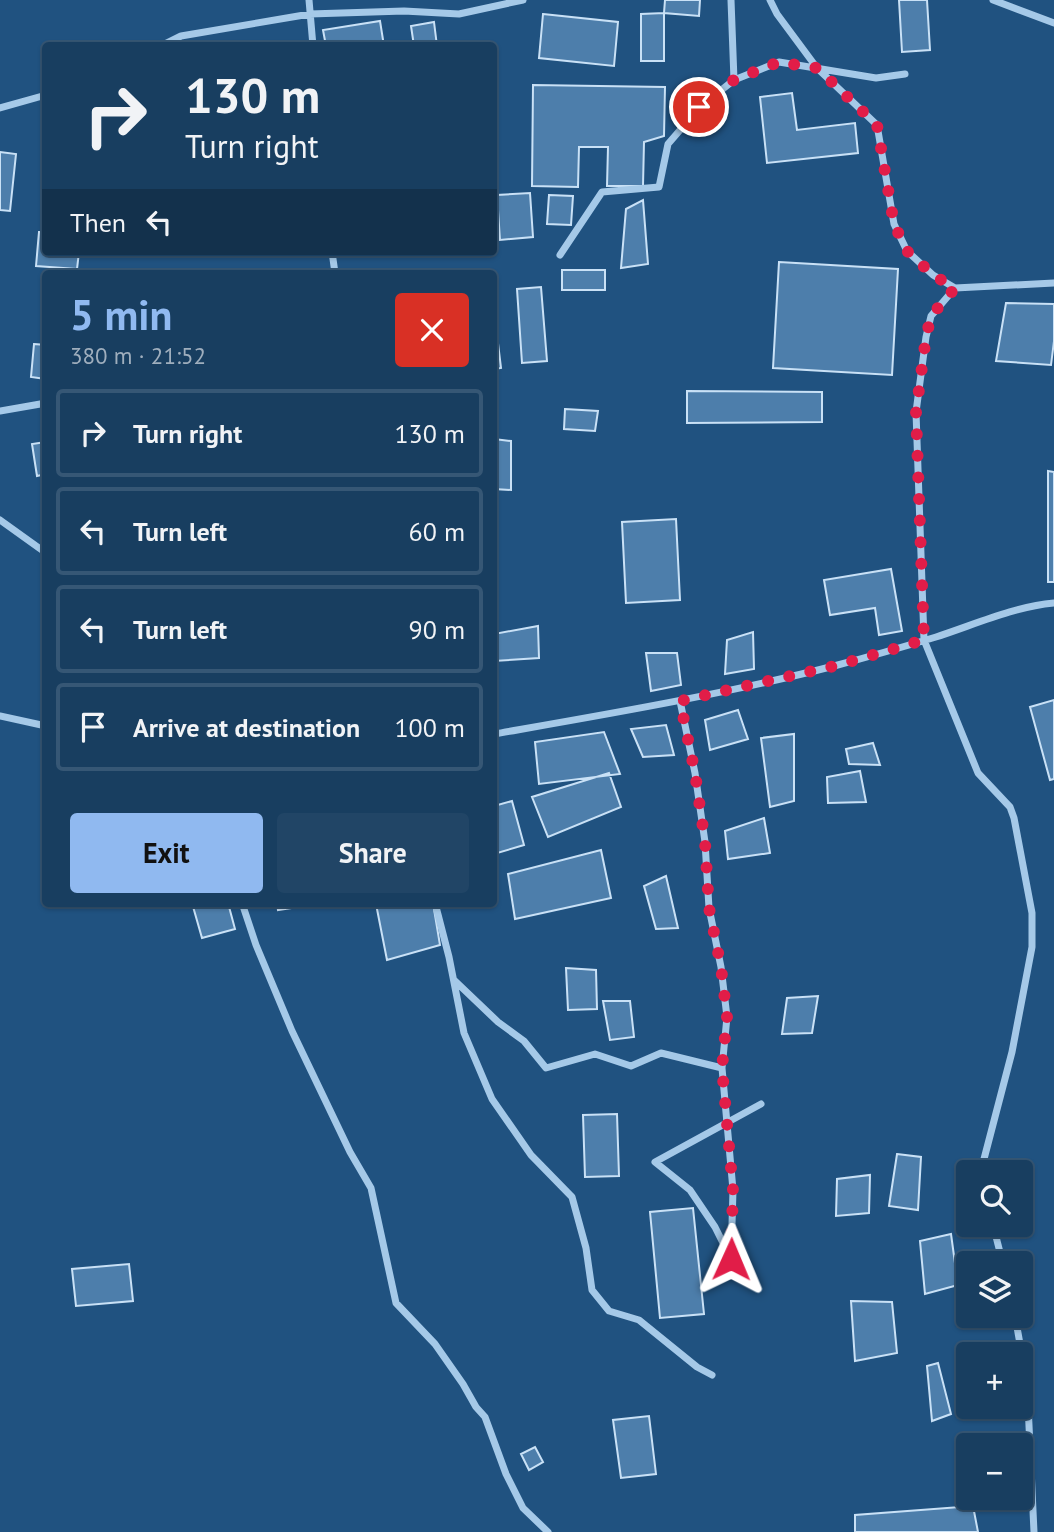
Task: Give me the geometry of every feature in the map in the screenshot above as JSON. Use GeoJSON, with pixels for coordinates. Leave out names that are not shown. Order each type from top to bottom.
{"type":"FeatureCollection","features":[{"type":"Feature","properties":{"kind":"street"},"geometry":{"type":"LineString","coordinates":[[309,0],[313,42]]}},
{"type":"Feature","properties":{"kind":"street"},"geometry":{"type":"LineString","coordinates":[[169,42],[181,36],[310,14],[459,14],[523,0]]}},
{"type":"Feature","properties":{"kind":"street"},"geometry":{"type":"LineString","coordinates":[[731,0],[734,80]]}},
{"type":"Feature","properties":{"kind":"street"},"geometry":{"type":"LineString","coordinates":[[770,0],[817,68],[877,125],[894,224],[907,251],[933,275],[955,288],[1054,283]]}},
{"type":"Feature","properties":{"kind":"street"},"geometry":{"type":"LineString","coordinates":[[993,0],[1054,23]]}},
{"type":"Feature","properties":{"kind":"street"},"geometry":{"type":"LineString","coordinates":[[560,255],[602,192],[659,187],[668,144],[699,107],[734,80],[779,62],[876,78],[905,74]]}},
{"type":"Feature","properties":{"kind":"street"},"geometry":{"type":"LineString","coordinates":[[0,108],[42,95]]}},
{"type":"Feature","properties":{"kind":"street"},"geometry":{"type":"LineString","coordinates":[[955,288],[931,316],[916,412],[924,640],[978,773],[1010,807],[1032,914],[1032,947],[1012,1052],[984,1160]]}},
{"type":"Feature","properties":{"kind":"street"},"geometry":{"type":"LineString","coordinates":[[0,411],[42,404]]}},
{"type":"Feature","properties":{"kind":"street"},"geometry":{"type":"LineString","coordinates":[[0,520],[42,550]]}},
{"type":"Feature","properties":{"kind":"street"},"geometry":{"type":"LineString","coordinates":[[497,733],[680,701],[835,666],[981,620],[1054,603]]}},
{"type":"Feature","properties":{"kind":"street"},"geometry":{"type":"LineString","coordinates":[[680,701],[705,842],[709,908],[721,967],[727,1017],[722,1068],[726,1124],[733,1190],[731,1259],[715,1227],[690,1189],[655,1162],[726,1124],[761,1104]]}},
{"type":"Feature","properties":{"kind":"street"},"geometry":{"type":"LineString","coordinates":[[0,716],[42,725]]}},
{"type":"Feature","properties":{"kind":"street"},"geometry":{"type":"LineString","coordinates":[[243,907],[292,1031],[370,1188],[397,1303],[436,1344],[485,1417],[506,1474],[523,1508],[548,1532]]}},
{"type":"Feature","properties":{"kind":"street"},"geometry":{"type":"LineString","coordinates":[[436,907],[464,1033],[492,1099],[531,1155],[572,1197],[586,1248],[592,1290],[610,1311],[639,1320],[697,1367],[712,1375]]}},
{"type":"Feature","properties":{"kind":"street"},"geometry":{"type":"LineString","coordinates":[[454,979],[498,1022],[524,1041],[545,1068],[595,1054],[631,1066],[661,1053],[722,1068]]}},
{"type":"Feature","properties":{"kind":"street"},"geometry":{"type":"LineString","coordinates":[[1017,1328],[1027,1383],[1034,1532]]}},
{"type":"Feature","properties":{"kind":"building"},"geometry":{"type":"Polygon","coordinates":[[[665,0],[700,0],[699,16],[664,13],[665,0]]]}},
{"type":"Feature","properties":{"kind":"building"},"geometry":{"type":"Polygon","coordinates":[[[899,0],[927,0],[930,50],[902,52],[899,0]]]}},
{"type":"Feature","properties":{"kind":"building"},"geometry":{"type":"Polygon","coordinates":[[[664,13],[664,61],[641,61],[641,14],[664,13]]]}},
{"type":"Feature","properties":{"kind":"building"},"geometry":{"type":"Polygon","coordinates":[[[543,14],[618,22],[614,66],[539,58],[543,14]]]}},
{"type":"Feature","properties":{"kind":"building"},"geometry":{"type":"Polygon","coordinates":[[[380,21],[383,42],[325,42],[323,30],[380,21]]]}},
{"type":"Feature","properties":{"kind":"building"},"geometry":{"type":"Polygon","coordinates":[[[434,22],[436,42],[413,42],[411,26],[434,22]]]}},
{"type":"Feature","properties":{"kind":"building"},"geometry":{"type":"Polygon","coordinates":[[[533,85],[665,87],[664,136],[644,142],[643,186],[607,186],[608,147],[579,147],[578,187],[532,186],[533,85]]]}},
{"type":"Feature","properties":{"kind":"building"},"geometry":{"type":"Polygon","coordinates":[[[792,93],[797,130],[855,123],[858,153],[767,163],[760,97],[792,93]]]}},
{"type":"Feature","properties":{"kind":"building"},"geometry":{"type":"Polygon","coordinates":[[[0,152],[16,154],[10,211],[0,210],[0,152]]]}},
{"type":"Feature","properties":{"kind":"building"},"geometry":{"type":"Polygon","coordinates":[[[530,193],[533,237],[500,240],[497,195],[530,193]]]}},
{"type":"Feature","properties":{"kind":"building"},"geometry":{"type":"Polygon","coordinates":[[[549,195],[573,196],[571,225],[547,224],[549,195]]]}},
{"type":"Feature","properties":{"kind":"building"},"geometry":{"type":"Polygon","coordinates":[[[643,200],[648,264],[621,268],[626,209],[643,200]]]}},
{"type":"Feature","properties":{"kind":"building"},"geometry":{"type":"Polygon","coordinates":[[[39,232],[42,232],[42,256],[79,256],[77,269],[36,266],[39,232]]]}},
{"type":"Feature","properties":{"kind":"building"},"geometry":{"type":"Polygon","coordinates":[[[779,262],[898,269],[892,375],[773,368],[779,262]]]}},
{"type":"Feature","properties":{"kind":"building"},"geometry":{"type":"Polygon","coordinates":[[[562,270],[605,270],[605,290],[562,290],[562,270]]]}},
{"type":"Feature","properties":{"kind":"building"},"geometry":{"type":"Polygon","coordinates":[[[541,287],[547,361],[522,363],[517,289],[541,287]]]}},
{"type":"Feature","properties":{"kind":"building"},"geometry":{"type":"Polygon","coordinates":[[[1006,303],[1054,304],[1051,365],[996,361],[1006,303]]]}},
{"type":"Feature","properties":{"kind":"building"},"geometry":{"type":"Polygon","coordinates":[[[497,335],[501,368],[497,369],[497,335]]]}},
{"type":"Feature","properties":{"kind":"building"},"geometry":{"type":"Polygon","coordinates":[[[34,344],[42,345],[42,378],[31,377],[34,344]]]}},
{"type":"Feature","properties":{"kind":"building"},"geometry":{"type":"Polygon","coordinates":[[[687,391],[822,392],[822,422],[687,423],[687,391]]]}},
{"type":"Feature","properties":{"kind":"building"},"geometry":{"type":"Polygon","coordinates":[[[565,409],[598,411],[595,431],[564,429],[565,409]]]}},
{"type":"Feature","properties":{"kind":"building"},"geometry":{"type":"Polygon","coordinates":[[[497,439],[511,441],[511,490],[497,489],[497,439]]]}},
{"type":"Feature","properties":{"kind":"building"},"geometry":{"type":"Polygon","coordinates":[[[42,443],[42,475],[37,476],[32,444],[42,443]]]}},
{"type":"Feature","properties":{"kind":"building"},"geometry":{"type":"Polygon","coordinates":[[[1048,471],[1054,472],[1054,582],[1048,582],[1048,471]]]}},
{"type":"Feature","properties":{"kind":"building"},"geometry":{"type":"Polygon","coordinates":[[[676,519],[680,600],[626,603],[622,522],[676,519]]]}},
{"type":"Feature","properties":{"kind":"building"},"geometry":{"type":"Polygon","coordinates":[[[891,569],[902,631],[879,635],[875,608],[830,615],[824,580],[891,569]]]}},
{"type":"Feature","properties":{"kind":"building"},"geometry":{"type":"Polygon","coordinates":[[[538,626],[539,658],[497,661],[497,633],[538,626]]]}},
{"type":"Feature","properties":{"kind":"building"},"geometry":{"type":"Polygon","coordinates":[[[753,632],[754,669],[725,674],[727,640],[753,632]]]}},
{"type":"Feature","properties":{"kind":"building"},"geometry":{"type":"Polygon","coordinates":[[[646,653],[677,653],[681,685],[651,691],[646,653]]]}},
{"type":"Feature","properties":{"kind":"building"},"geometry":{"type":"Polygon","coordinates":[[[1054,700],[1054,779],[1050,780],[1030,707],[1054,700]]]}},
{"type":"Feature","properties":{"kind":"building"},"geometry":{"type":"Polygon","coordinates":[[[738,710],[748,739],[710,750],[705,720],[738,710]]]}},
{"type":"Feature","properties":{"kind":"building"},"geometry":{"type":"Polygon","coordinates":[[[666,725],[674,755],[643,757],[631,729],[666,725]]]}},
{"type":"Feature","properties":{"kind":"building"},"geometry":{"type":"Polygon","coordinates":[[[604,732],[620,774],[539,784],[535,742],[604,732]]]}},
{"type":"Feature","properties":{"kind":"building"},"geometry":{"type":"Polygon","coordinates":[[[794,734],[794,801],[770,807],[761,738],[794,734]]]}},
{"type":"Feature","properties":{"kind":"building"},"geometry":{"type":"Polygon","coordinates":[[[873,743],[880,765],[849,764],[846,749],[873,743]]]}},
{"type":"Feature","properties":{"kind":"building"},"geometry":{"type":"Polygon","coordinates":[[[860,771],[866,802],[828,803],[827,777],[860,771]]]}},
{"type":"Feature","properties":{"kind":"building"},"geometry":{"type":"Polygon","coordinates":[[[609,773],[621,807],[548,837],[532,797],[609,773]]]}},
{"type":"Feature","properties":{"kind":"building"},"geometry":{"type":"Polygon","coordinates":[[[512,801],[524,845],[497,853],[497,805],[512,801]]]}},
{"type":"Feature","properties":{"kind":"building"},"geometry":{"type":"Polygon","coordinates":[[[764,818],[770,853],[728,859],[725,831],[764,818]]]}},
{"type":"Feature","properties":{"kind":"building"},"geometry":{"type":"Polygon","coordinates":[[[601,850],[611,898],[515,919],[508,874],[601,850]]]}},
{"type":"Feature","properties":{"kind":"building"},"geometry":{"type":"Polygon","coordinates":[[[666,876],[678,928],[656,929],[644,886],[666,876]]]}},
{"type":"Feature","properties":{"kind":"building"},"geometry":{"type":"Polygon","coordinates":[[[193,907],[229,907],[235,929],[202,938],[193,907]]]}},
{"type":"Feature","properties":{"kind":"building"},"geometry":{"type":"Polygon","coordinates":[[[377,907],[434,907],[440,945],[387,960],[377,907]]]}},
{"type":"Feature","properties":{"kind":"building"},"geometry":{"type":"Polygon","coordinates":[[[566,968],[596,970],[597,1009],[568,1010],[566,968]]]}},
{"type":"Feature","properties":{"kind":"building"},"geometry":{"type":"Polygon","coordinates":[[[818,996],[812,1033],[782,1034],[787,998],[818,996]]]}},
{"type":"Feature","properties":{"kind":"building"},"geometry":{"type":"Polygon","coordinates":[[[603,1001],[630,1001],[634,1037],[610,1040],[603,1001]]]}},
{"type":"Feature","properties":{"kind":"building"},"geometry":{"type":"Polygon","coordinates":[[[617,1114],[619,1176],[585,1177],[583,1115],[617,1114]]]}},
{"type":"Feature","properties":{"kind":"building"},"geometry":{"type":"Polygon","coordinates":[[[897,1154],[921,1157],[918,1210],[889,1206],[897,1154]]]}},
{"type":"Feature","properties":{"kind":"building"},"geometry":{"type":"Polygon","coordinates":[[[870,1175],[869,1213],[836,1216],[837,1179],[870,1175]]]}},
{"type":"Feature","properties":{"kind":"building"},"geometry":{"type":"Polygon","coordinates":[[[693,1208],[704,1314],[660,1318],[650,1212],[693,1208]]]}},
{"type":"Feature","properties":{"kind":"building"},"geometry":{"type":"Polygon","coordinates":[[[951,1234],[956,1286],[925,1294],[920,1241],[951,1234]]]}},
{"type":"Feature","properties":{"kind":"building"},"geometry":{"type":"Polygon","coordinates":[[[129,1264],[133,1301],[76,1306],[72,1269],[129,1264]]]}},
{"type":"Feature","properties":{"kind":"building"},"geometry":{"type":"Polygon","coordinates":[[[851,1301],[892,1302],[897,1353],[855,1361],[851,1301]]]}},
{"type":"Feature","properties":{"kind":"building"},"geometry":{"type":"Polygon","coordinates":[[[938,1363],[951,1414],[932,1421],[927,1366],[938,1363]]]}},
{"type":"Feature","properties":{"kind":"building"},"geometry":{"type":"Polygon","coordinates":[[[649,1416],[656,1474],[621,1478],[613,1420],[649,1416]]]}},
{"type":"Feature","properties":{"kind":"building"},"geometry":{"type":"Polygon","coordinates":[[[535,1447],[543,1462],[529,1470],[521,1454],[535,1447]]]}},
{"type":"Feature","properties":{"kind":"building"},"geometry":{"type":"Polygon","coordinates":[[[956,1507],[956,1510],[974,1510],[978,1532],[855,1532],[855,1515],[956,1507]]]}},
{"type":"Feature","properties":{"kind":"route"},"geometry":{"type":"LineString","coordinates":[[699,107],[734,80],[779,62],[817,68],[877,125],[894,224],[907,251],[933,275],[955,288],[931,316],[916,412],[924,640],[835,666],[680,701],[695,773],[705,842],[709,908],[721,967],[727,1017],[722,1068],[733,1190],[731,1259]]}}]}
